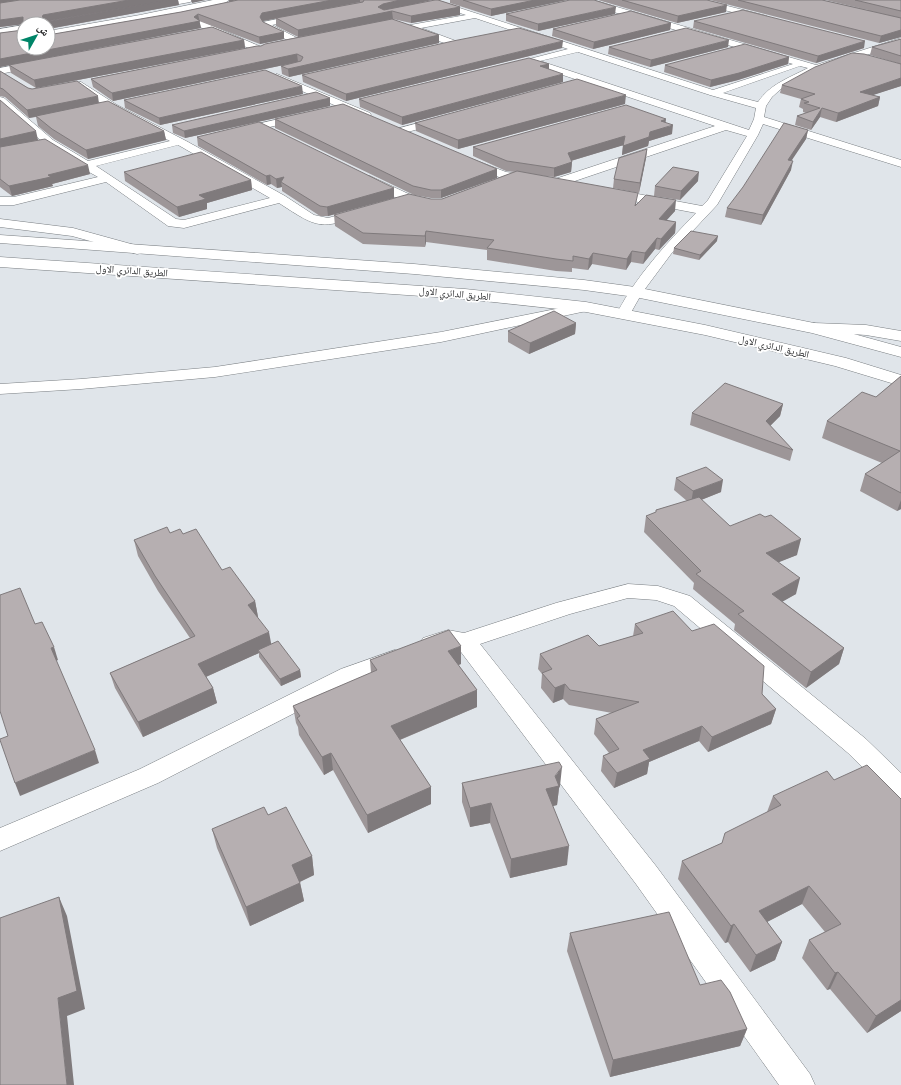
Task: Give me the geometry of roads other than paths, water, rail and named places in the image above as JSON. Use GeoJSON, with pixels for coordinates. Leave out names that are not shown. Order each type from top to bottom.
{"type":"FeatureCollection","features":[{"type":"Feature","properties":{"kind":"main road"},"geometry":{"type":"LineString","coordinates":[[56,29],[128,16],[203,0]]}},
{"type":"Feature","properties":{"kind":"main road"},"geometry":{"type":"LineString","coordinates":[[56,33],[140,18],[225,0]]}},
{"type":"Feature","properties":{"kind":"main road"},"geometry":{"type":"LineString","coordinates":[[1,36],[16,35]]}},
{"type":"Feature","properties":{"kind":"main road"},"geometry":{"type":"LineString","coordinates":[[1,36],[16,37]]}},
{"type":"Feature","properties":{"kind":"main road","name":"الطريق الدائري الاول"},"geometry":{"type":"LineString","coordinates":[[0,239],[414,269],[556,282],[634,292],[814,328],[901,352]]}},
{"type":"Feature","properties":{"kind":"main road","name":"الطريق الدائري الاول"},"geometry":{"type":"LineString","coordinates":[[0,262],[465,294],[586,306],[705,330],[840,362],[901,381]]}},
{"type":"Feature","properties":{"kind":"street"},"geometry":{"type":"LineString","coordinates":[[142,9],[190,0]]}},
{"type":"Feature","properties":{"kind":"street"},"geometry":{"type":"LineString","coordinates":[[452,0],[434,4],[492,20],[535,36],[713,93],[761,106]]}},
{"type":"Feature","properties":{"kind":"street"},"geometry":{"type":"LineString","coordinates":[[588,0],[589,2],[628,14],[816,68]]}},
{"type":"Feature","properties":{"kind":"street"},"geometry":{"type":"LineString","coordinates":[[695,0],[773,20]]}},
{"type":"Feature","properties":{"kind":"street"},"geometry":{"type":"LineString","coordinates":[[711,4],[724,0]]}},
{"type":"Feature","properties":{"kind":"street"},"geometry":{"type":"LineString","coordinates":[[56,37],[182,16],[234,4]]}},
{"type":"Feature","properties":{"kind":"street"},"geometry":{"type":"LineString","coordinates":[[104,16],[127,12]]}},
{"type":"Feature","properties":{"kind":"street"},"geometry":{"type":"LineString","coordinates":[[721,18],[743,12]]}},
{"type":"Feature","properties":{"kind":"street"},"geometry":{"type":"LineString","coordinates":[[614,18],[628,14]]}},
{"type":"Feature","properties":{"kind":"street"},"geometry":{"type":"LineString","coordinates":[[285,44],[302,41],[267,26],[266,24],[308,15]]}},
{"type":"Feature","properties":{"kind":"street"},"geometry":{"type":"LineString","coordinates":[[438,46],[457,42],[407,27],[475,15]]}},
{"type":"Feature","properties":{"kind":"street"},"geometry":{"type":"LineString","coordinates":[[182,16],[258,50],[284,65],[268,73],[373,118]]}},
{"type":"Feature","properties":{"kind":"street"},"geometry":{"type":"LineString","coordinates":[[492,20],[507,17]]}},
{"type":"Feature","properties":{"kind":"street"},"geometry":{"type":"LineString","coordinates":[[198,32],[213,30]]}},
{"type":"Feature","properties":{"kind":"street"},"geometry":{"type":"LineString","coordinates":[[505,33],[519,30]]}},
{"type":"Feature","properties":{"kind":"street"},"geometry":{"type":"LineString","coordinates":[[1,36],[16,31]]}},
{"type":"Feature","properties":{"kind":"street"},"geometry":{"type":"LineString","coordinates":[[535,36],[556,31]]}},
{"type":"Feature","properties":{"kind":"street"},"geometry":{"type":"LineString","coordinates":[[624,313],[634,292],[666,251],[713,202],[753,135],[759,119],[761,106],[768,95],[779,86],[816,68],[901,41]]}},
{"type":"Feature","properties":{"kind":"street"},"geometry":{"type":"LineString","coordinates":[[864,44],[879,48]]}},
{"type":"Feature","properties":{"kind":"street"},"geometry":{"type":"LineString","coordinates":[[243,53],[272,47]]}},
{"type":"Feature","properties":{"kind":"street"},"geometry":{"type":"LineString","coordinates":[[729,51],[744,47]]}},
{"type":"Feature","properties":{"kind":"street"},"geometry":{"type":"LineString","coordinates":[[500,69],[577,49]]}},
{"type":"Feature","properties":{"kind":"street"},"geometry":{"type":"LineString","coordinates":[[592,54],[606,50]]}},
{"type":"Feature","properties":{"kind":"street"},"geometry":{"type":"LineString","coordinates":[[854,55],[874,61]]}},
{"type":"Feature","properties":{"kind":"street"},"geometry":{"type":"LineString","coordinates":[[530,61],[753,135]]}},
{"type":"Feature","properties":{"kind":"street"},"geometry":{"type":"LineString","coordinates":[[0,71],[46,62]]}},
{"type":"Feature","properties":{"kind":"street"},"geometry":{"type":"LineString","coordinates":[[713,93],[802,64]]}},
{"type":"Feature","properties":{"kind":"street"},"geometry":{"type":"LineString","coordinates":[[650,72],[664,68]]}},
{"type":"Feature","properties":{"kind":"street"},"geometry":{"type":"LineString","coordinates":[[0,71],[12,80]]}},
{"type":"Feature","properties":{"kind":"street"},"geometry":{"type":"LineString","coordinates":[[288,82],[303,78]]}},
{"type":"Feature","properties":{"kind":"street"},"geometry":{"type":"LineString","coordinates":[[571,84],[586,80]]}},
{"type":"Feature","properties":{"kind":"street"},"geometry":{"type":"LineString","coordinates":[[59,89],[96,82]]}},
{"type":"Feature","properties":{"kind":"street"},"geometry":{"type":"LineString","coordinates":[[81,85],[113,107],[182,143],[317,221],[328,222],[374,209]]}},
{"type":"Feature","properties":{"kind":"street"},"geometry":{"type":"LineString","coordinates":[[302,98],[317,95]]}},
{"type":"Feature","properties":{"kind":"street"},"geometry":{"type":"LineString","coordinates":[[3,98],[27,124],[50,142],[178,225],[281,199]]}},
{"type":"Feature","properties":{"kind":"street"},"geometry":{"type":"LineString","coordinates":[[330,110],[361,102]]}},
{"type":"Feature","properties":{"kind":"street"},"geometry":{"type":"LineString","coordinates":[[635,106],[650,102]]}},
{"type":"Feature","properties":{"kind":"street"},"geometry":{"type":"LineString","coordinates":[[99,110],[129,103]]}},
{"type":"Feature","properties":{"kind":"street"},"geometry":{"type":"LineString","coordinates":[[230,133],[307,115]]}},
{"type":"Feature","properties":{"kind":"street"},"geometry":{"type":"LineString","coordinates":[[414,137],[396,129],[452,117]]}},
{"type":"Feature","properties":{"kind":"street"},"geometry":{"type":"LineString","coordinates":[[759,119],[901,164]]}},
{"type":"Feature","properties":{"kind":"street"},"geometry":{"type":"LineString","coordinates":[[27,124],[41,122]]}},
{"type":"Feature","properties":{"kind":"street"},"geometry":{"type":"LineString","coordinates":[[261,126],[275,133]]}},
{"type":"Feature","properties":{"kind":"street"},"geometry":{"type":"LineString","coordinates":[[556,183],[726,126]]}},
{"type":"Feature","properties":{"kind":"street"},"geometry":{"type":"LineString","coordinates":[[159,131],[174,127]]}},
{"type":"Feature","properties":{"kind":"street"},"geometry":{"type":"LineString","coordinates":[[84,165],[199,140]]}},
{"type":"Feature","properties":{"kind":"street"},"geometry":{"type":"LineString","coordinates":[[35,146],[50,142]]}},
{"type":"Feature","properties":{"kind":"street"},"geometry":{"type":"LineString","coordinates":[[468,154],[502,176],[578,187]]}},
{"type":"Feature","properties":{"kind":"street"},"geometry":{"type":"LineString","coordinates":[[190,160],[204,156]]}},
{"type":"Feature","properties":{"kind":"street"},"geometry":{"type":"LineString","coordinates":[[360,175],[413,200],[395,203]]}},
{"type":"Feature","properties":{"kind":"street"},"geometry":{"type":"LineString","coordinates":[[0,201],[14,201],[109,179],[125,177]]}},
{"type":"Feature","properties":{"kind":"street"},"geometry":{"type":"LineString","coordinates":[[495,184],[514,177]]}},
{"type":"Feature","properties":{"kind":"street"},"geometry":{"type":"LineString","coordinates":[[601,191],[706,211]]}},
{"type":"Feature","properties":{"kind":"street"},"geometry":{"type":"LineString","coordinates":[[0,223],[73,232],[137,250]]}},
{"type":"Feature","properties":{"kind":"street"},"geometry":{"type":"LineString","coordinates":[[0,389],[81,384],[215,372],[441,337],[586,306]]}},
{"type":"Feature","properties":{"kind":"street"},"geometry":{"type":"LineString","coordinates":[[814,328],[866,330],[901,336]]}},
{"type":"Feature","properties":{"kind":"street"},"geometry":{"type":"LineString","coordinates":[[0,840],[150,776],[349,675],[448,638],[465,641],[564,608],[628,591],[658,593],[682,601],[857,746],[901,789]]}},
{"type":"Feature","properties":{"kind":"street"},"geometry":{"type":"LineString","coordinates":[[465,641],[646,875],[799,1085]]}}]}
